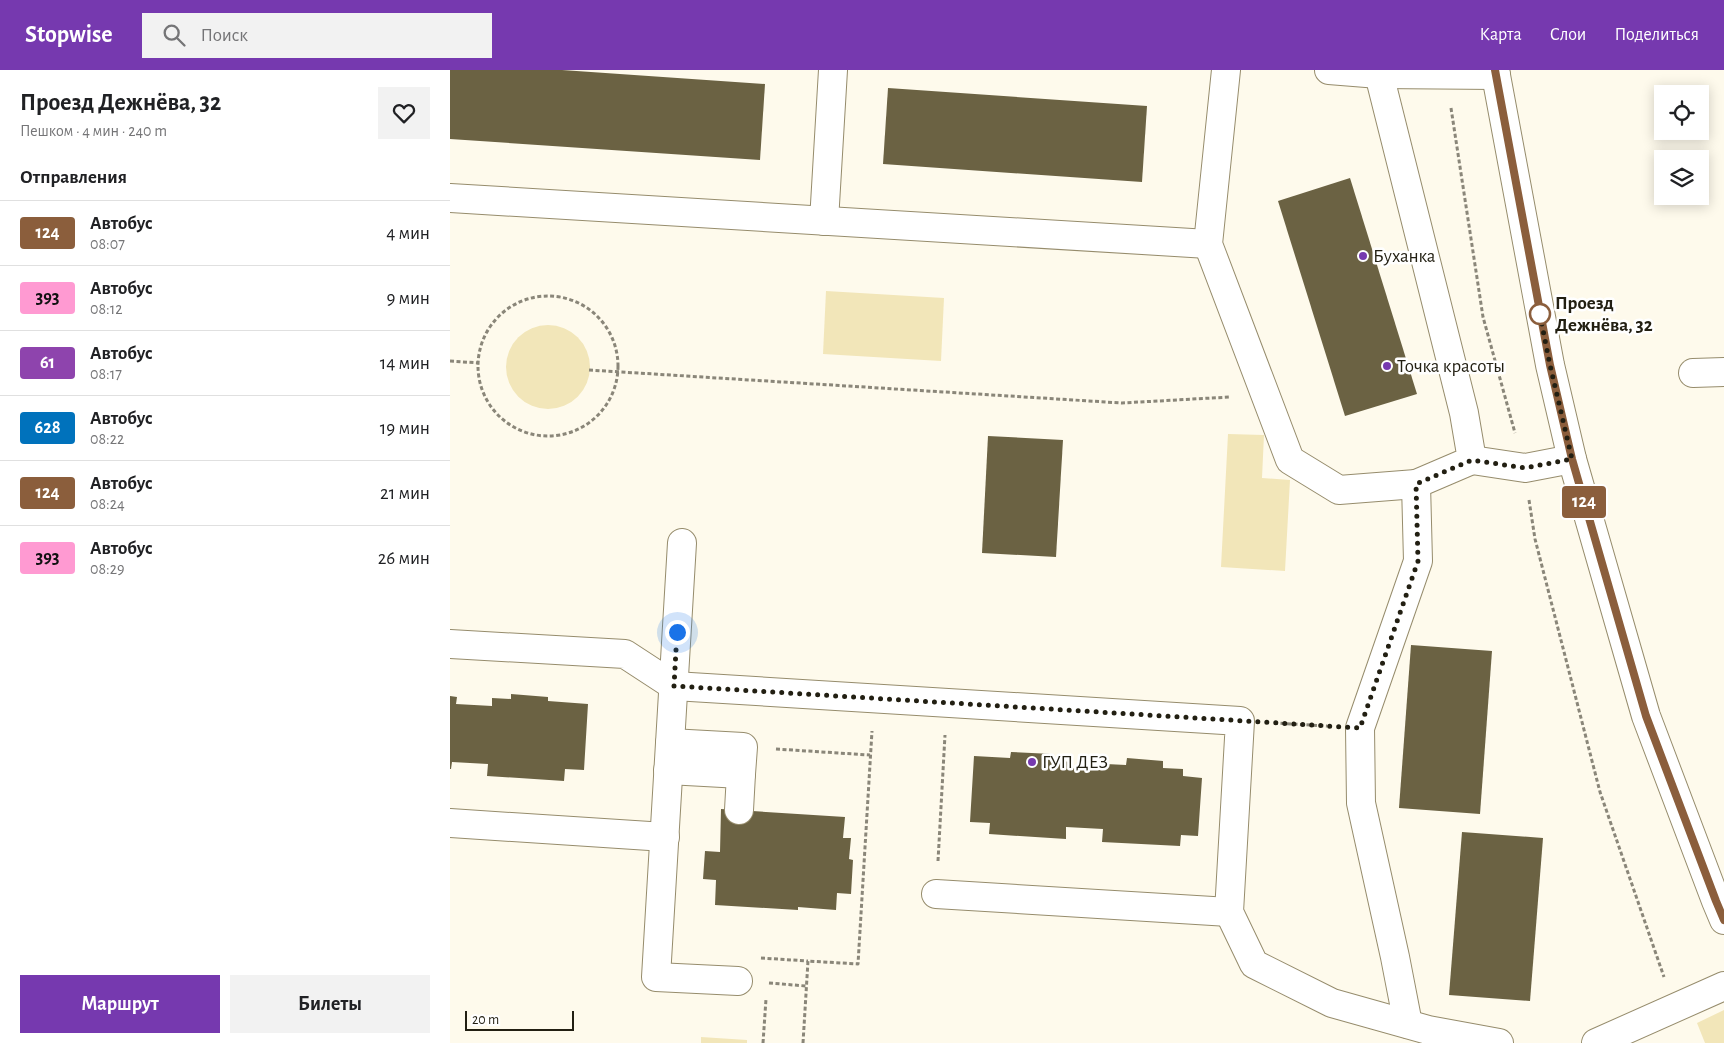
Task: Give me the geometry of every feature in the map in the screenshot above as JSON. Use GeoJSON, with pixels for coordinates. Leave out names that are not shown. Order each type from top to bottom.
{"type":"FeatureCollection","features":[{"type":"Feature","properties":{"kind":"street"},"geometry":{"type":"LineString","coordinates":[[824,221],[833,70]]}},
{"type":"Feature","properties":{"kind":"street"},"geometry":{"type":"LineString","coordinates":[[1226,70],[1208,244],[1290,460],[1339,490],[1416,484],[1472,460],[1525,468],[1572,459]]}},
{"type":"Feature","properties":{"kind":"street"},"geometry":{"type":"LineString","coordinates":[[1329,70],[1446,76],[1495,72],[1550,365],[1572,459],[1646,716],[1721,907]]}},
{"type":"Feature","properties":{"kind":"street"},"geometry":{"type":"LineString","coordinates":[[1379,74],[1464,413],[1472,460]]}},
{"type":"Feature","properties":{"kind":"street"},"geometry":{"type":"LineString","coordinates":[[450,198],[1208,244]]}},
{"type":"Feature","properties":{"kind":"street"},"geometry":{"type":"LineString","coordinates":[[1694,373],[1724,372]]}},
{"type":"Feature","properties":{"kind":"street"},"geometry":{"type":"LineString","coordinates":[[1408,1024],[1361,803],[1360,728],[1418,561],[1416,484]]}},
{"type":"Feature","properties":{"kind":"street"},"geometry":{"type":"LineString","coordinates":[[682,543],[656,977],[738,981]]}},
{"type":"Feature","properties":{"kind":"street"},"geometry":{"type":"LineString","coordinates":[[450,644],[625,654],[674,686],[1240,721],[1229,912],[1254,964],[1332,1003],[1428,1030],[1499,1043]]}},
{"type":"Feature","properties":{"kind":"street"},"geometry":{"type":"LineString","coordinates":[[670,743],[743,747],[739,810]]}},
{"type":"Feature","properties":{"kind":"street"},"geometry":{"type":"LineString","coordinates":[[668,770],[741,774]]}},
{"type":"Feature","properties":{"kind":"street"},"geometry":{"type":"LineString","coordinates":[[450,823],[664,837]]}},
{"type":"Feature","properties":{"kind":"street"},"geometry":{"type":"LineString","coordinates":[[936,894],[1229,912]]}},
{"type":"Feature","properties":{"kind":"street"},"geometry":{"type":"LineString","coordinates":[[1596,1043],[1724,986]]}},
{"type":"Feature","properties":{"kind":"path"},"geometry":{"type":"LineString","coordinates":[[1446,76],[1483,317],[1525,468],[1534,538],[1600,792],[1675,1008]]}},
{"type":"Feature","properties":{"kind":"path"},"geometry":{"type":"LineString","coordinates":[[551,295],[571,299],[589,308],[604,322],[614,339],[619,359],[618,372],[618,379],[612,398],[600,414],[584,427],[566,434],[546,437],[526,433],[508,424],[493,410],[483,393],[478,373],[479,353],[485,334],[497,318],[512,305],[531,298],[551,295]]}},
{"type":"Feature","properties":{"kind":"path"},"geometry":{"type":"LineString","coordinates":[[450,361],[478,363]]}},
{"type":"Feature","properties":{"kind":"path"},"geometry":{"type":"LineString","coordinates":[[589,370],[1122,403],[1265,395]]}},
{"type":"Feature","properties":{"kind":"path"},"geometry":{"type":"LineString","coordinates":[[802,1043],[808,961],[858,964],[874,698]]}},
{"type":"Feature","properties":{"kind":"path"},"geometry":{"type":"LineString","coordinates":[[936,894],[947,703]]}},
{"type":"Feature","properties":{"kind":"path"},"geometry":{"type":"LineString","coordinates":[[1240,721],[1360,728]]}},
{"type":"Feature","properties":{"kind":"path"},"geometry":{"type":"LineString","coordinates":[[743,747],[870,755]]}},
{"type":"Feature","properties":{"kind":"shaded area"},"geometry":{"type":"Polygon","coordinates":[[[826,291],[944,298],[941,361],[823,354],[826,291]]]}},
{"type":"Feature","properties":{"kind":"shaded area"},"geometry":{"type":"Polygon","coordinates":[[[548,325],[564,328],[578,337],[587,351],[590,367],[587,383],[578,397],[564,406],[548,409],[532,406],[518,397],[509,383],[506,367],[509,351],[518,337],[532,328],[548,325]]]}},
{"type":"Feature","properties":{"kind":"shaded area"},"geometry":{"type":"Polygon","coordinates":[[[1228,434],[1264,435],[1262,478],[1290,480],[1285,571],[1221,567],[1228,434]]]}},
{"type":"Feature","properties":{"kind":"shaded area"},"geometry":{"type":"Polygon","coordinates":[[[1724,1010],[1724,1043],[1705,1043],[1697,1023],[1724,1010]]]}},
{"type":"Feature","properties":{"kind":"shaded area"},"geometry":{"type":"Polygon","coordinates":[[[701,1037],[747,1040],[747,1043],[701,1043],[701,1037]]]}},
{"type":"Feature","properties":{"kind":"building"},"geometry":{"type":"Polygon","coordinates":[[[450,70],[562,70],[765,84],[760,160],[450,139],[450,70]]]}},
{"type":"Feature","properties":{"kind":"building"},"geometry":{"type":"Polygon","coordinates":[[[888,88],[1147,106],[1142,182],[883,164],[888,88]]]}},
{"type":"Feature","properties":{"kind":"building"},"geometry":{"type":"Polygon","coordinates":[[[1350,178],[1417,394],[1345,416],[1278,201],[1350,178]]]}},
{"type":"Feature","properties":{"kind":"building"},"geometry":{"type":"Polygon","coordinates":[[[988,436],[1063,440],[1056,557],[982,553],[988,436]]]}},
{"type":"Feature","properties":{"kind":"building"},"geometry":{"type":"Polygon","coordinates":[[[1411,645],[1492,651],[1480,814],[1399,808],[1411,645]]]}},
{"type":"Feature","properties":{"kind":"building"},"geometry":{"type":"Polygon","coordinates":[[[511,694],[548,697],[548,701],[588,704],[584,770],[565,769],[564,781],[487,776],[488,764],[452,762],[450,769],[450,696],[457,697],[456,704],[492,706],[492,698],[511,699],[511,694]]]}},
{"type":"Feature","properties":{"kind":"building"},"geometry":{"type":"Polygon","coordinates":[[[1011,752],[1052,754],[1051,760],[1071,762],[1070,768],[1105,770],[1106,764],[1126,765],[1127,758],[1163,761],[1163,768],[1183,769],[1183,776],[1202,778],[1198,836],[1181,835],[1180,846],[1102,842],[1103,829],[1066,827],[1066,839],[989,834],[990,823],[970,822],[974,756],[1010,758],[1011,752]]]}},
{"type":"Feature","properties":{"kind":"building"},"geometry":{"type":"Polygon","coordinates":[[[721,809],[845,817],[843,838],[851,838],[849,859],[853,860],[851,894],[837,893],[836,910],[798,907],[798,910],[715,905],[716,880],[703,879],[705,851],[720,852],[721,809]]]}},
{"type":"Feature","properties":{"kind":"building"},"geometry":{"type":"Polygon","coordinates":[[[1462,832],[1543,838],[1530,1001],[1449,995],[1462,832]]]}},
{"type":"Feature","properties":{"kind":"bus line","name":"124"},"geometry":{"type":"LineString","coordinates":[[1495,70],[1550,365],[1572,459],[1646,716],[1724,920]]}},
{"type":"Feature","properties":{"kind":"place","name":"Буханка"},"geometry":{"type":"Point","coordinates":[1363,256]}},
{"type":"Feature","properties":{"kind":"place","name":"Проезд Дежнёва, 32"},"geometry":{"type":"Point","coordinates":[1540,314]}},
{"type":"Feature","properties":{"kind":"place","name":"Точка красоты"},"geometry":{"type":"Point","coordinates":[1387,366]}},
{"type":"Feature","properties":{"kind":"place","name":"ГУП ДЕЗ"},"geometry":{"type":"Point","coordinates":[1032,762]}},
{"type":"Feature","properties":{"kind":"route"},"geometry":{"type":"LineString","coordinates":[[677,632],[674,686],[1360,728],[1418,561],[1416,484],[1472,460],[1525,468],[1572,459],[1539,310],[1540,314]]}}]}
